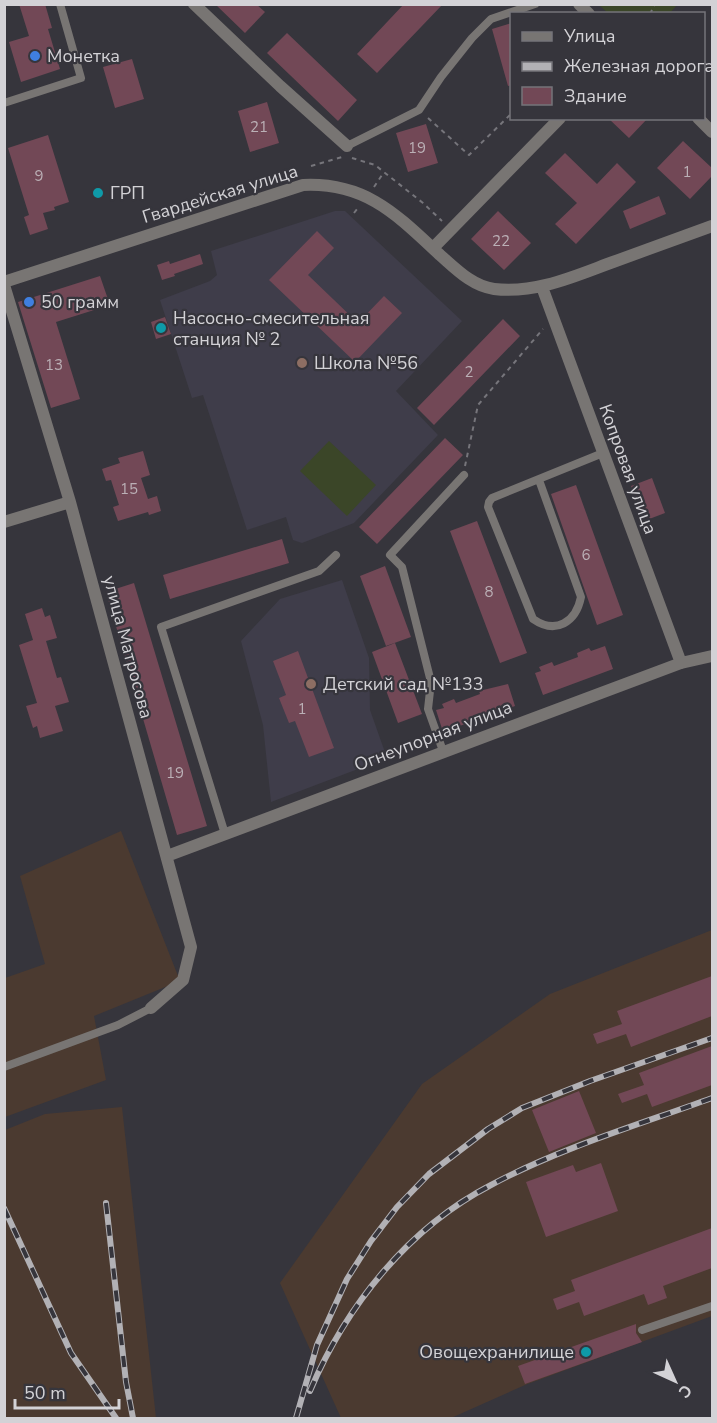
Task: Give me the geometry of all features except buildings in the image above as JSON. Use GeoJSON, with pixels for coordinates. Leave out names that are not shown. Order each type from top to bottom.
{"type":"FeatureCollection","features":[{"type":"Feature","properties":{"kind":"street"},"geometry":{"type":"LineString","coordinates":[[194,4],[280,87],[347,146]]}},
{"type":"Feature","properties":{"kind":"street"},"geometry":{"type":"LineString","coordinates":[[433,248],[558,120]]}},
{"type":"Feature","properties":{"kind":"street"},"geometry":{"type":"LineString","coordinates":[[700,120],[712,132]]}},
{"type":"Feature","properties":{"kind":"street","name":"Гвардейская улица"},"geometry":{"type":"LineString","coordinates":[[4,283],[303,185],[324,184],[346,188],[368,196],[433,248],[462,275],[494,289],[542,287],[712,226]]}},
{"type":"Feature","properties":{"kind":"street","name":"улица Матросова"},"geometry":{"type":"LineString","coordinates":[[4,283],[70,501],[191,947],[183,980],[151,1008]]}},
{"type":"Feature","properties":{"kind":"street","name":"Копровая улица"},"geometry":{"type":"LineString","coordinates":[[542,287],[681,663]]}},
{"type":"Feature","properties":{"kind":"street"},"geometry":{"type":"LineString","coordinates":[[4,522],[70,501]]}},
{"type":"Feature","properties":{"kind":"street","name":"Огнеупорная улица"},"geometry":{"type":"LineString","coordinates":[[167,856],[681,663],[712,656]]}},
{"type":"Feature","properties":{"kind":"lane"},"geometry":{"type":"LineString","coordinates":[[4,103],[81,78],[60,4]]}},
{"type":"Feature","properties":{"kind":"lane"},"geometry":{"type":"LineString","coordinates":[[512,12],[535,4]]}},
{"type":"Feature","properties":{"kind":"lane"},"geometry":{"type":"LineString","coordinates":[[347,146],[419,110],[441,77],[482,26],[491,19],[510,13]]}},
{"type":"Feature","properties":{"kind":"lane"},"geometry":{"type":"LineString","coordinates":[[539,480],[582,597],[571,620],[556,627],[543,626],[533,620],[488,507],[489,502],[492,498],[603,453]]}},
{"type":"Feature","properties":{"kind":"lane"},"geometry":{"type":"LineString","coordinates":[[443,751],[428,709],[431,682],[402,567],[390,555],[464,475]]}},
{"type":"Feature","properties":{"kind":"lane"},"geometry":{"type":"LineString","coordinates":[[225,834],[161,627],[319,571],[336,555]]}},
{"type":"Feature","properties":{"kind":"lane"},"geometry":{"type":"LineString","coordinates":[[4,1067],[118,1025],[151,1008]]}},
{"type":"Feature","properties":{"kind":"lane"},"geometry":{"type":"LineString","coordinates":[[642,1329],[712,1305]]}},
{"type":"Feature","properties":{"kind":"path"},"geometry":{"type":"LineString","coordinates":[[419,110],[469,155],[510,115]]}},
{"type":"Feature","properties":{"kind":"path"},"geometry":{"type":"LineString","coordinates":[[311,166],[346,156],[375,165],[423,203],[451,229]]}},
{"type":"Feature","properties":{"kind":"path"},"geometry":{"type":"LineString","coordinates":[[464,475],[478,405],[532,339],[553,319]]}},
{"type":"Feature","properties":{"kind":"shaded area","name":"Школа №56"},"geometry":{"type":"Polygon","coordinates":[[[335,211],[345,211],[462,321],[396,391],[438,435],[354,523],[302,543],[293,540],[286,517],[247,530],[203,395],[192,398],[160,300],[210,281],[217,275],[211,251],[335,211]]]}},
{"type":"Feature","properties":{"kind":"shaded area","name":"Детский сад №133"},"geometry":{"type":"Polygon","coordinates":[[[342,580],[369,658],[370,710],[387,758],[271,802],[263,725],[241,641],[280,599],[342,580]]]}},
{"type":"Feature","properties":{"kind":"shaded area"},"geometry":{"type":"Polygon","coordinates":[[[121,831],[180,981],[94,1016],[106,1080],[5,1117],[5,978],[45,964],[20,876],[121,831]]]}},
{"type":"Feature","properties":{"kind":"shaded area"},"geometry":{"type":"Polygon","coordinates":[[[712,930],[712,1316],[525,1385],[451,1418],[341,1418],[280,1283],[422,1084],[550,994],[712,930]]]}},
{"type":"Feature","properties":{"kind":"shaded area"},"geometry":{"type":"Polygon","coordinates":[[[122,1107],[156,1418],[5,1418],[5,1130],[45,1114],[122,1107]]]}},
{"type":"Feature","properties":{"kind":"green space"},"geometry":{"type":"Polygon","coordinates":[[[601,4],[677,5],[671,12],[607,12],[600,6],[601,4]]]}},
{"type":"Feature","properties":{"kind":"green space"},"geometry":{"type":"Polygon","coordinates":[[[329,441],[376,485],[347,516],[300,471],[329,441]]]}},
{"type":"Feature","properties":{"kind":"railway"},"geometry":{"type":"LineString","coordinates":[[296,1418],[317,1345],[347,1279],[371,1241],[397,1207],[429,1174],[488,1129],[522,1108],[590,1081],[712,1038]]}},
{"type":"Feature","properties":{"kind":"railway"},"geometry":{"type":"LineString","coordinates":[[310,1391],[342,1329],[361,1300],[383,1272],[433,1223],[461,1203],[517,1172],[600,1138],[712,1098]]}},
{"type":"Feature","properties":{"kind":"railway"},"geometry":{"type":"LineString","coordinates":[[106,1203],[126,1382],[133,1418]]}},
{"type":"Feature","properties":{"kind":"railway"},"geometry":{"type":"LineString","coordinates":[[4,1208],[71,1353],[116,1418]]}},
{"type":"Feature","properties":{"kind":"place","name":"Монетка"},"geometry":{"type":"Point","coordinates":[35,56]}},
{"type":"Feature","properties":{"kind":"place","name":"ГРП"},"geometry":{"type":"Point","coordinates":[98,193]}},
{"type":"Feature","properties":{"kind":"place","name":"50 грамм"},"geometry":{"type":"Point","coordinates":[29,302]}},
{"type":"Feature","properties":{"kind":"place","name":"Насосно-смесительная станция № 2"},"geometry":{"type":"Point","coordinates":[161,328]}},
{"type":"Feature","properties":{"kind":"place","name":"Школа №56"},"geometry":{"type":"Point","coordinates":[302,363]}},
{"type":"Feature","properties":{"kind":"place","name":"Детский сад №133"},"geometry":{"type":"Point","coordinates":[311,684]}},
{"type":"Feature","properties":{"kind":"place","name":"Овощехранилище"},"geometry":{"type":"Point","coordinates":[586,1352]}}]}
